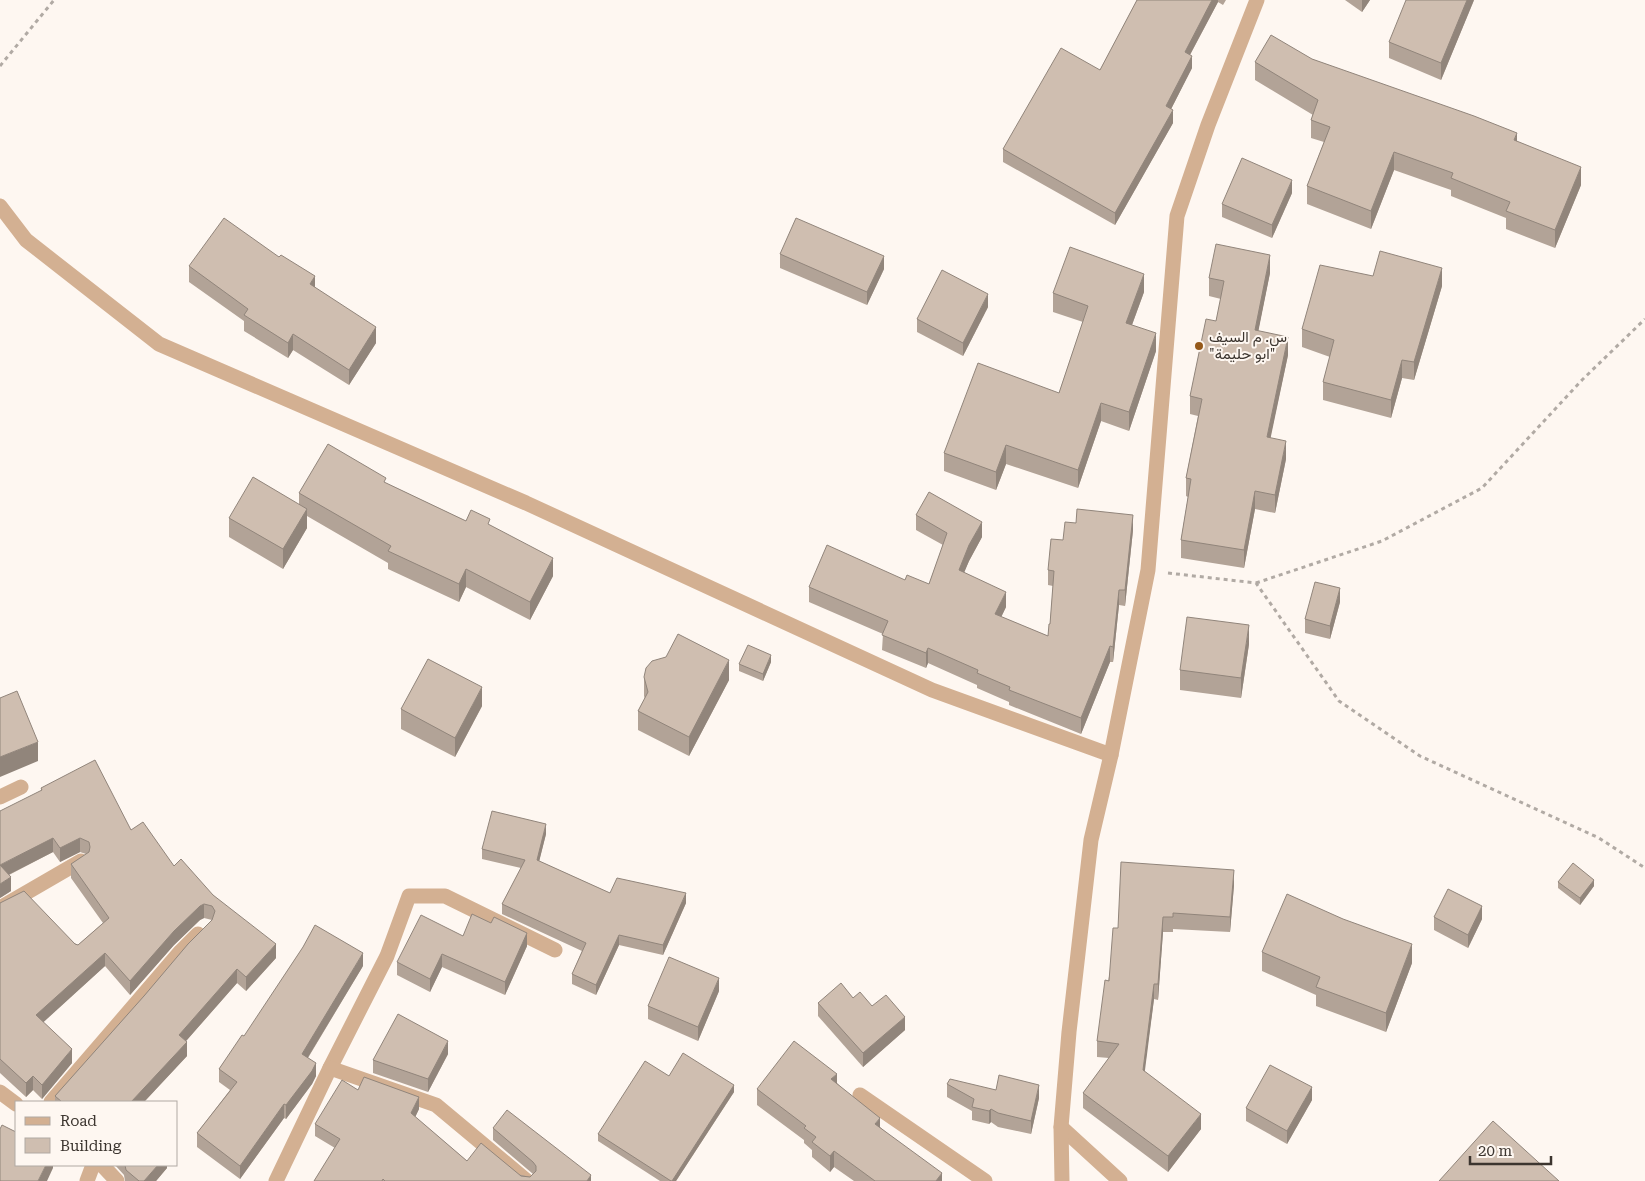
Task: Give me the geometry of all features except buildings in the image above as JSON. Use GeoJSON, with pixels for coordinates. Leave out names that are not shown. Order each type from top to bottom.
{"type":"FeatureCollection","features":[{"type":"Feature","properties":{"kind":"street"},"geometry":{"type":"LineString","coordinates":[[1062,1181],[1061,1127],[1069,1032],[1091,840],[1111,755],[1148,570],[1177,216],[1208,125],[1257,0]]}},
{"type":"Feature","properties":{"kind":"street"},"geometry":{"type":"LineString","coordinates":[[0,206],[26,240],[159,344],[526,503],[932,690],[1111,755]]}},
{"type":"Feature","properties":{"kind":"street"},"geometry":{"type":"LineString","coordinates":[[0,797],[21,787]]}},
{"type":"Feature","properties":{"kind":"street"},"geometry":{"type":"LineString","coordinates":[[0,908],[81,861]]}},
{"type":"Feature","properties":{"kind":"street"},"geometry":{"type":"LineString","coordinates":[[276,1181],[330,1068],[387,956],[409,896],[445,896],[555,950]]}},
{"type":"Feature","properties":{"kind":"street"},"geometry":{"type":"LineString","coordinates":[[52,1101],[181,951],[206,927]]}},
{"type":"Feature","properties":{"kind":"street"},"geometry":{"type":"LineString","coordinates":[[330,1068],[436,1105],[527,1181]]}},
{"type":"Feature","properties":{"kind":"street"},"geometry":{"type":"LineString","coordinates":[[0,1092],[15,1103]]}},
{"type":"Feature","properties":{"kind":"street"},"geometry":{"type":"LineString","coordinates":[[860,1095],[985,1181]]}},
{"type":"Feature","properties":{"kind":"street"},"geometry":{"type":"LineString","coordinates":[[1061,1127],[1120,1181]]}},
{"type":"Feature","properties":{"kind":"street"},"geometry":{"type":"LineString","coordinates":[[87,1181],[93,1166]]}},
{"type":"Feature","properties":{"kind":"street"},"geometry":{"type":"LineString","coordinates":[[103,1166],[117,1181]]}},
{"type":"Feature","properties":{"kind":"path"},"geometry":{"type":"LineString","coordinates":[[0,66],[54,0]]}},
{"type":"Feature","properties":{"kind":"path"},"geometry":{"type":"LineString","coordinates":[[1148,570],[1256,583],[1382,540],[1482,488],[1582,380],[1645,319]]}},
{"type":"Feature","properties":{"kind":"path"},"geometry":{"type":"LineString","coordinates":[[1256,583],[1339,701],[1420,756],[1599,838],[1645,868]]}},
{"type":"Feature","properties":{"kind":"place","name":"س. م السيف \"ابو حليمة\""},"geometry":{"type":"Point","coordinates":[1199,346]}}]}
